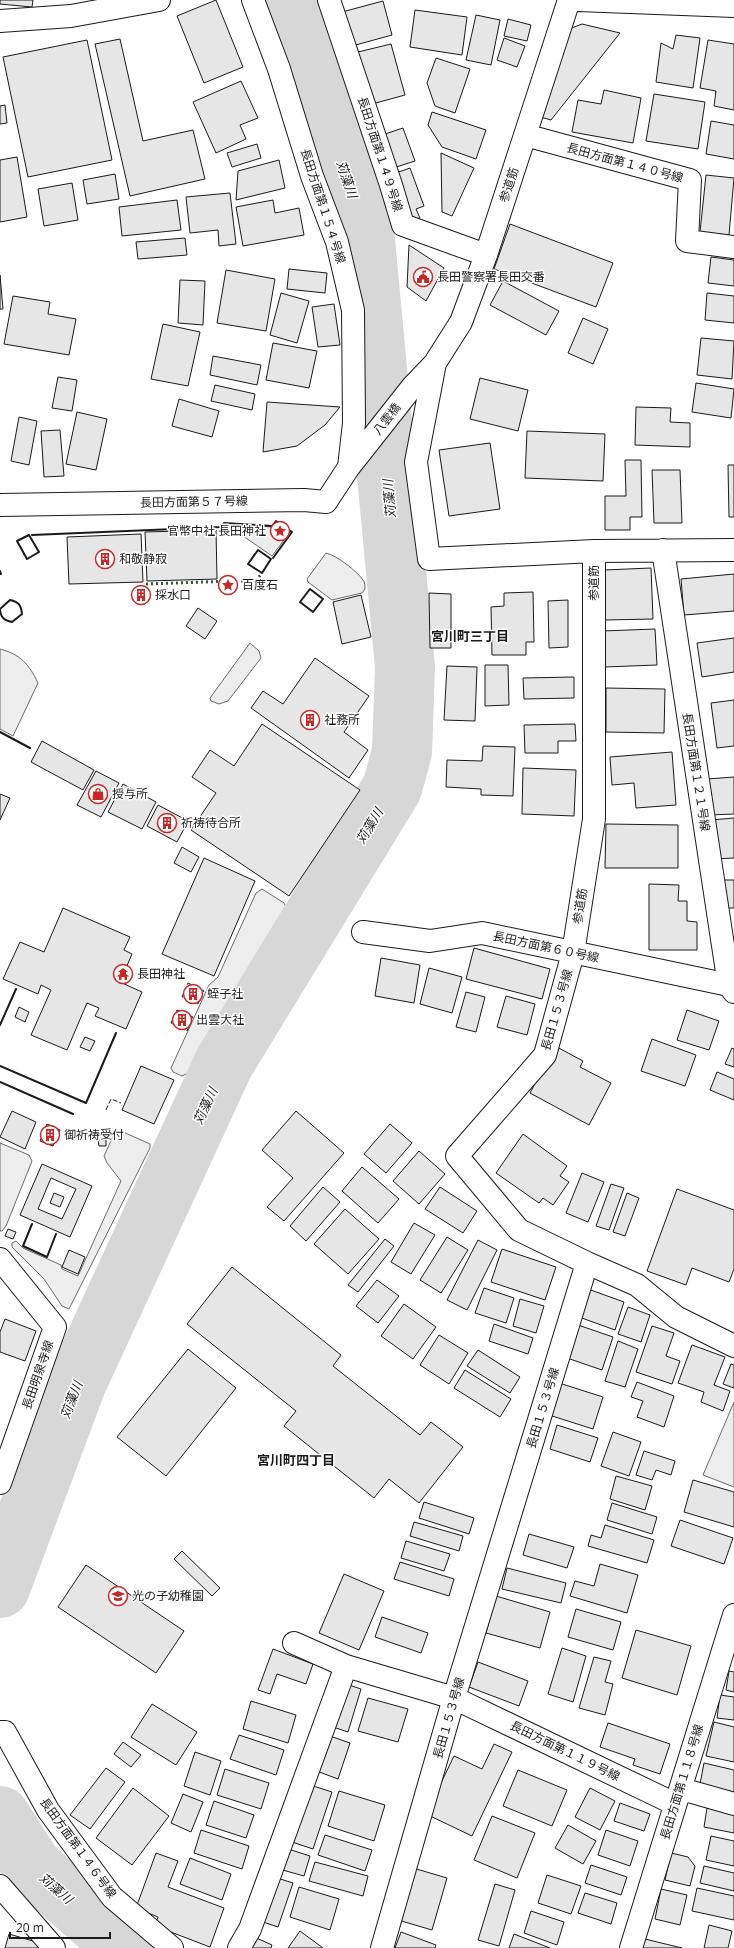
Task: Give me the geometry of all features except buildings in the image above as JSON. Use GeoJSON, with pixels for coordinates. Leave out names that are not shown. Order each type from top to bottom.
{"type":"FeatureCollection","features":[{"type":"Feature","properties":{"kind":"street"},"geometry":{"type":"LineString","coordinates":[[0,21],[71,16],[159,0]]}},
{"type":"Feature","properties":{"kind":"street","name":"長田方面第１５４号線"},"geometry":{"type":"LineString","coordinates":[[252,0],[279,69],[312,176],[337,242],[354,310],[354,423],[356,459]]}},
{"type":"Feature","properties":{"kind":"street","name":"長田方面第１４９号線"},"geometry":{"type":"LineString","coordinates":[[329,0],[391,185],[402,226],[486,255]]}},
{"type":"Feature","properties":{"kind":"street","name":"参道筋"},"geometry":{"type":"LineString","coordinates":[[412,386],[436,363],[461,322],[486,255],[569,0]]}},
{"type":"Feature","properties":{"kind":"street"},"geometry":{"type":"LineString","coordinates":[[578,0],[734,6]]}},
{"type":"Feature","properties":{"kind":"street","name":"長田方面第１４０号線"},"geometry":{"type":"LineString","coordinates":[[525,135],[690,180],[686,241],[734,247]]}},
{"type":"Feature","properties":{"kind":"street","name":"参道筋"},"geometry":{"type":"LineString","coordinates":[[436,363],[416,462],[429,559],[594,551],[594,819],[573,953]]}},
{"type":"Feature","properties":{"kind":"street","name":"八雲橋"},"geometry":{"type":"LineString","coordinates":[[356,459],[412,386]]}},
{"type":"Feature","properties":{"kind":"street","name":"長田方面第５７号線"},"geometry":{"type":"LineString","coordinates":[[0,505],[304,500],[326,502],[356,459]]}},
{"type":"Feature","properties":{"kind":"street","name":"長田方面第１２１号線"},"geometry":{"type":"LineString","coordinates":[[663,550],[731,989]]}},
{"type":"Feature","properties":{"kind":"street"},"geometry":{"type":"LineString","coordinates":[[594,551],[734,550]]}},
{"type":"Feature","properties":{"kind":"street","name":"長田方面第６０号線"},"geometry":{"type":"LineString","coordinates":[[363,932],[430,941],[482,933],[731,989]]}},
{"type":"Feature","properties":{"kind":"street","name":"長田１５３号線"},"geometry":{"type":"LineString","coordinates":[[382,1948],[454,1698],[587,1263],[519,1230],[458,1156],[545,1055],[573,953]]}},
{"type":"Feature","properties":{"kind":"street","name":"長田明泉寺線"},"geometry":{"type":"LineString","coordinates":[[0,1259],[55,1327],[0,1483]]}},
{"type":"Feature","properties":{"kind":"street"},"geometry":{"type":"LineString","coordinates":[[587,1263],[636,1285],[676,1317],[734,1346]]}},
{"type":"Feature","properties":{"kind":"street","name":"長田方面第１１８号線"},"geometry":{"type":"LineString","coordinates":[[631,1948],[684,1798],[734,1615]]}},
{"type":"Feature","properties":{"kind":"street","name":"長田方面第１１９号線"},"geometry":{"type":"LineString","coordinates":[[294,1643],[346,1666],[454,1698],[684,1798],[734,1804]]}},
{"type":"Feature","properties":{"kind":"street"},"geometry":{"type":"LineString","coordinates":[[238,1948],[250,1929],[346,1666]]}},
{"type":"Feature","properties":{"kind":"street","name":"長田方面第１４６号線"},"geometry":{"type":"LineString","coordinates":[[2,1732],[48,1810],[112,1897],[172,1948]]}},
{"type":"Feature","properties":{"kind":"street"},"geometry":{"type":"LineString","coordinates":[[0,1886],[54,1948]]}},
{"type":"Feature","properties":{"kind":"shaded area"},"geometry":{"type":"Polygon","coordinates":[[[277,523],[290,532],[272,556],[230,527],[232,524],[272,527],[277,523]]]}},
{"type":"Feature","properties":{"kind":"shaded area"},"geometry":{"type":"Polygon","coordinates":[[[326,553],[341,560],[360,576],[365,584],[365,589],[362,593],[332,600],[308,582],[307,579],[326,553]]]}},
{"type":"Feature","properties":{"kind":"shaded area"},"geometry":{"type":"Polygon","coordinates":[[[250,643],[259,651],[261,658],[228,701],[219,704],[211,701],[210,698],[250,643]]]}},
{"type":"Feature","properties":{"kind":"shaded area"},"geometry":{"type":"Polygon","coordinates":[[[0,649],[13,654],[23,661],[31,670],[38,683],[13,736],[0,729],[0,649]]]}},
{"type":"Feature","properties":{"kind":"shaded area"},"geometry":{"type":"Polygon","coordinates":[[[262,889],[284,903],[288,911],[206,1038],[188,1073],[182,1076],[173,1072],[171,1068],[209,985],[218,977],[256,893],[262,889]]]}},
{"type":"Feature","properties":{"kind":"shaded area"},"geometry":{"type":"Polygon","coordinates":[[[121,1131],[150,1144],[150,1148],[69,1309],[62,1306],[44,1279],[12,1247],[12,1243],[16,1241],[23,1248],[61,1265],[62,1269],[78,1276],[121,1181],[107,1163],[104,1156],[115,1132],[121,1131]]]}},
{"type":"Feature","properties":{"kind":"shaded area"},"geometry":{"type":"Polygon","coordinates":[[[0,1143],[29,1155],[32,1161],[6,1226],[2,1231],[0,1231],[0,1143]]]}},
{"type":"Feature","properties":{"kind":"shaded area"},"geometry":{"type":"Polygon","coordinates":[[[734,1402],[734,1487],[703,1475],[734,1402]]]}},
{"type":"Feature","properties":{"kind":"waterway","name":"苅藻川"},"geometry":{"type":"LineString","coordinates":[[0,1588],[76,1384],[224,1063],[392,788],[402,752],[405,667],[364,230],[286,0]]}},
{"type":"Feature","properties":{"kind":"waterway","name":"苅藻川"},"geometry":{"type":"LineString","coordinates":[[0,1816],[32,1866],[125,1948]]}},
{"type":"Feature","properties":{"kind":"hedge"},"geometry":{"type":"LineString","coordinates":[[241,581],[256,581],[261,574]]}},
{"type":"Feature","properties":{"kind":"hedge"},"geometry":{"type":"LineString","coordinates":[[146,584],[233,581]]}},
{"type":"Feature","properties":{"kind":"fence"},"geometry":{"type":"LineString","coordinates":[[188,983],[204,991],[198,1004],[182,997],[188,983]]}},
{"type":"Feature","properties":{"kind":"fence"},"geometry":{"type":"LineString","coordinates":[[177,1010],[193,1017],[187,1031],[171,1023],[177,1010]]}},
{"type":"Feature","properties":{"kind":"fence"},"geometry":{"type":"LineString","coordinates":[[106,1110],[111,1099],[121,1103]]}},
{"type":"Feature","properties":{"kind":"wall"},"geometry":{"type":"LineString","coordinates":[[32,535],[222,527],[224,523],[272,526],[276,521],[292,532],[273,558]]}},
{"type":"Feature","properties":{"kind":"wall"},"geometry":{"type":"LineString","coordinates":[[29,535],[39,552],[27,559],[17,541],[29,535]]}},
{"type":"Feature","properties":{"kind":"wall"},"geometry":{"type":"LineString","coordinates":[[258,550],[271,559],[262,573],[248,564],[258,550]]}},
{"type":"Feature","properties":{"kind":"wall"},"geometry":{"type":"LineString","coordinates":[[0,571],[0,574]]}},
{"type":"Feature","properties":{"kind":"wall"},"geometry":{"type":"LineString","coordinates":[[310,589],[323,599],[313,612],[300,602],[310,589]]}},
{"type":"Feature","properties":{"kind":"wall"},"geometry":{"type":"LineString","coordinates":[[0,609],[10,600],[19,604],[22,614],[12,622],[3,618],[0,610]]}},
{"type":"Feature","properties":{"kind":"wall"},"geometry":{"type":"LineString","coordinates":[[0,732],[30,748]]}},
{"type":"Feature","properties":{"kind":"wall"},"geometry":{"type":"LineString","coordinates":[[0,1025],[16,989]]}},
{"type":"Feature","properties":{"kind":"wall"},"geometry":{"type":"LineString","coordinates":[[0,1066],[86,1103],[116,1033]]}},
{"type":"Feature","properties":{"kind":"wall"},"geometry":{"type":"LineString","coordinates":[[0,1082],[73,1114]]}},
{"type":"Feature","properties":{"kind":"wall"},"geometry":{"type":"LineString","coordinates":[[32,1224],[23,1246],[47,1257],[56,1234]]}},
{"type":"Feature","properties":{"kind":"place","name":"長田警察署長田交番"},"geometry":{"type":"Point","coordinates":[423,277]}},
{"type":"Feature","properties":{"kind":"place","name":"官幣中社 長田神社"},"geometry":{"type":"Point","coordinates":[280,531]}},
{"type":"Feature","properties":{"kind":"place","name":"和敬静寂"},"geometry":{"type":"Point","coordinates":[105,559]}},
{"type":"Feature","properties":{"kind":"place","name":"百度石"},"geometry":{"type":"Point","coordinates":[228,585]}},
{"type":"Feature","properties":{"kind":"place","name":"採水口"},"geometry":{"type":"Point","coordinates":[141,595]}},
{"type":"Feature","properties":{"kind":"place","name":"社務所"},"geometry":{"type":"Point","coordinates":[310,720]}},
{"type":"Feature","properties":{"kind":"place","name":"授与所"},"geometry":{"type":"Point","coordinates":[98,794]}},
{"type":"Feature","properties":{"kind":"place","name":"祈祷待合所"},"geometry":{"type":"Point","coordinates":[167,823]}},
{"type":"Feature","properties":{"kind":"place","name":"長田神社"},"geometry":{"type":"Point","coordinates":[123,974]}},
{"type":"Feature","properties":{"kind":"place","name":"蛭子社"},"geometry":{"type":"Point","coordinates":[193,994]}},
{"type":"Feature","properties":{"kind":"place","name":"出雲大社"},"geometry":{"type":"Point","coordinates":[182,1020]}},
{"type":"Feature","properties":{"kind":"place","name":"御祈祷受付"},"geometry":{"type":"Point","coordinates":[50,1135]}},
{"type":"Feature","properties":{"kind":"place","name":"光の子幼稚園"},"geometry":{"type":"Point","coordinates":[118,1596]}},
{"type":"Feature","properties":{"kind":"district","name":"宮川町三丁目"},"geometry":{"type":"Point","coordinates":[470,636]}},
{"type":"Feature","properties":{"kind":"district","name":"宮川町四丁目"},"geometry":{"type":"Point","coordinates":[296,1460]}}]}
